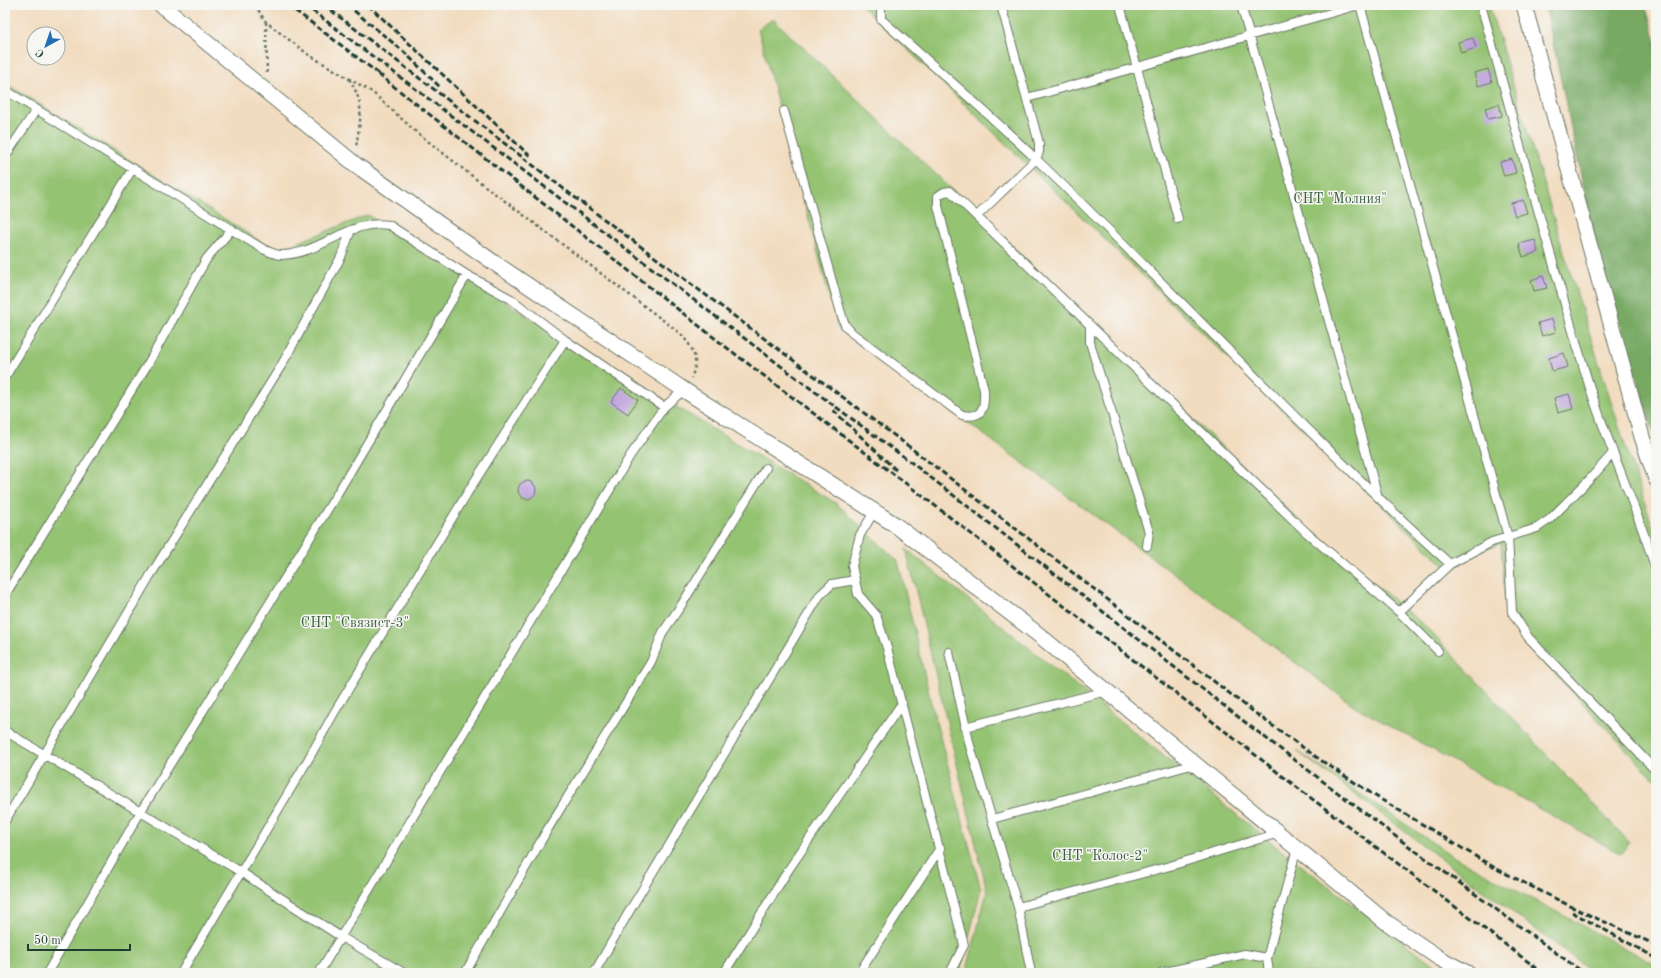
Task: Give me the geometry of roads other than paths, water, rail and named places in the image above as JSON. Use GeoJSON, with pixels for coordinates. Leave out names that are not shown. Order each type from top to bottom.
{"type":"FeatureCollection","features":[{"type":"Feature","properties":{"kind":"street"},"geometry":{"type":"LineString","coordinates":[[161,5],[271,97],[356,165],[493,262],[684,390],[894,524],[1039,635],[1386,922],[1439,958],[1467,973]]}},
{"type":"Feature","properties":{"kind":"street"},"geometry":{"type":"LineString","coordinates":[[1524,5],[1642,437],[1656,479]]}},
{"type":"Feature","properties":{"kind":"lane"},"geometry":{"type":"LineString","coordinates":[[880,5],[881,19],[1036,159],[1378,498],[1450,564]]}},
{"type":"Feature","properties":{"kind":"lane"},"geometry":{"type":"LineString","coordinates":[[977,216],[1036,159],[1039,152],[1039,143],[1002,5]]}},
{"type":"Feature","properties":{"kind":"lane"},"geometry":{"type":"LineString","coordinates":[[1120,5],[1138,67],[1178,220]]}},
{"type":"Feature","properties":{"kind":"lane"},"geometry":{"type":"LineString","coordinates":[[1241,5],[1378,498]]}},
{"type":"Feature","properties":{"kind":"lane"},"geometry":{"type":"LineString","coordinates":[[1027,98],[1360,5],[1508,537],[1512,612],[1515,619],[1528,637],[1656,771]]}},
{"type":"Feature","properties":{"kind":"lane"},"geometry":{"type":"LineString","coordinates":[[1481,5],[1588,381],[1612,453],[1645,533],[1656,570]]}},
{"type":"Feature","properties":{"kind":"lane"},"geometry":{"type":"LineString","coordinates":[[5,90],[263,249],[279,255],[298,253],[317,247],[360,226],[378,223],[389,225],[467,275],[510,299],[565,340],[664,408]]}},
{"type":"Feature","properties":{"kind":"lane"},"geometry":{"type":"LineString","coordinates":[[5,157],[36,110]]}},
{"type":"Feature","properties":{"kind":"lane"},"geometry":{"type":"LineString","coordinates":[[784,110],[845,325],[852,333],[962,415],[971,417],[980,413],[985,405],[984,390],[938,206],[938,196],[944,192],[950,191],[1307,533],[1400,612],[1438,651]]}},
{"type":"Feature","properties":{"kind":"lane"},"geometry":{"type":"LineString","coordinates":[[5,377],[133,168]]}},
{"type":"Feature","properties":{"kind":"lane"},"geometry":{"type":"LineString","coordinates":[[5,595],[149,362],[207,258],[232,229]]}},
{"type":"Feature","properties":{"kind":"lane"},"geometry":{"type":"LineString","coordinates":[[5,821],[150,576],[281,366],[341,257],[351,230]]}},
{"type":"Feature","properties":{"kind":"lane"},"geometry":{"type":"LineString","coordinates":[[46,973],[141,811],[337,494],[467,275]]}},
{"type":"Feature","properties":{"kind":"lane"},"geometry":{"type":"LineString","coordinates":[[1090,326],[1090,342],[1094,356],[1149,532],[1147,546]]}},
{"type":"Feature","properties":{"kind":"lane"},"geometry":{"type":"LineString","coordinates":[[181,973],[309,758],[334,713],[471,487],[565,340]]}},
{"type":"Feature","properties":{"kind":"lane"},"geometry":{"type":"LineString","coordinates":[[319,973],[630,456],[664,408],[684,390]]}},
{"type":"Feature","properties":{"kind":"lane"},"geometry":{"type":"LineString","coordinates":[[1400,612],[1450,564],[1492,542],[1537,528],[1550,519],[1590,479],[1612,453]]}},
{"type":"Feature","properties":{"kind":"lane"},"geometry":{"type":"LineString","coordinates":[[465,973],[549,827],[651,662],[663,632],[766,468]]}},
{"type":"Feature","properties":{"kind":"lane"},"geometry":{"type":"LineString","coordinates":[[874,512],[860,535],[852,566],[858,594],[876,615],[887,648],[964,945],[950,973]]}},
{"type":"Feature","properties":{"kind":"lane"},"geometry":{"type":"LineString","coordinates":[[594,973],[630,910],[820,595],[832,584],[855,580]]}},
{"type":"Feature","properties":{"kind":"lane"},"geometry":{"type":"LineString","coordinates":[[949,652],[965,728],[1018,907],[1031,973]]}},
{"type":"Feature","properties":{"kind":"lane"},"geometry":{"type":"LineString","coordinates":[[965,728],[1106,691]]}},
{"type":"Feature","properties":{"kind":"lane"},"geometry":{"type":"LineString","coordinates":[[724,973],[789,869],[902,703]]}},
{"type":"Feature","properties":{"kind":"lane"},"geometry":{"type":"LineString","coordinates":[[5,731],[141,811],[241,872],[341,937],[404,973]]}},
{"type":"Feature","properties":{"kind":"lane"},"geometry":{"type":"LineString","coordinates":[[992,819],[1195,764]]}},
{"type":"Feature","properties":{"kind":"lane"},"geometry":{"type":"LineString","coordinates":[[1018,907],[1170,866],[1279,833]]}},
{"type":"Feature","properties":{"kind":"lane"},"geometry":{"type":"LineString","coordinates":[[858,973],[940,848]]}},
{"type":"Feature","properties":{"kind":"lane"},"geometry":{"type":"LineString","coordinates":[[1269,973],[1267,958],[1297,848]]}},
{"type":"Feature","properties":{"kind":"lane"},"geometry":{"type":"LineString","coordinates":[[1160,973],[1245,954],[1267,958]]}},
{"type":"Feature","properties":{"kind":"railway"},"geometry":{"type":"LineString","coordinates":[[288,5],[383,77]]}},
{"type":"Feature","properties":{"kind":"railway"},"geometry":{"type":"LineString","coordinates":[[305,5],[802,382],[912,463],[1250,726],[1399,839],[1584,973]]}},
{"type":"Feature","properties":{"kind":"railway"},"geometry":{"type":"LineString","coordinates":[[324,5],[577,199],[903,442],[1259,716],[1322,761],[1377,797],[1495,868],[1576,909],[1656,945]]}},
{"type":"Feature","properties":{"kind":"railway"},"geometry":{"type":"LineString","coordinates":[[347,5],[403,51],[441,88]]}},
{"type":"Feature","properties":{"kind":"railway"},"geometry":{"type":"LineString","coordinates":[[368,5],[530,156]]}},
{"type":"Feature","properties":{"kind":"railway"},"geometry":{"type":"LineString","coordinates":[[378,74],[726,347],[929,501],[1303,792],[1543,973]]}},
{"type":"Feature","properties":{"kind":"railway"},"geometry":{"type":"LineString","coordinates":[[833,410],[898,472]]}},
{"type":"Feature","properties":{"kind":"railway"},"geometry":{"type":"LineString","coordinates":[[1572,912],[1656,958]]}},
{"type":"Feature","properties":{"kind":"park label","name":"СНТ \"Молния\""},"geometry":{"type":"Point","coordinates":[1340,198]}},
{"type":"Feature","properties":{"kind":"park label","name":"СНТ \"Связист-3\""},"geometry":{"type":"Point","coordinates":[355,622]}},
{"type":"Feature","properties":{"kind":"park label","name":"СНТ \"Колос-2\""},"geometry":{"type":"Point","coordinates":[1100,855]}}]}
